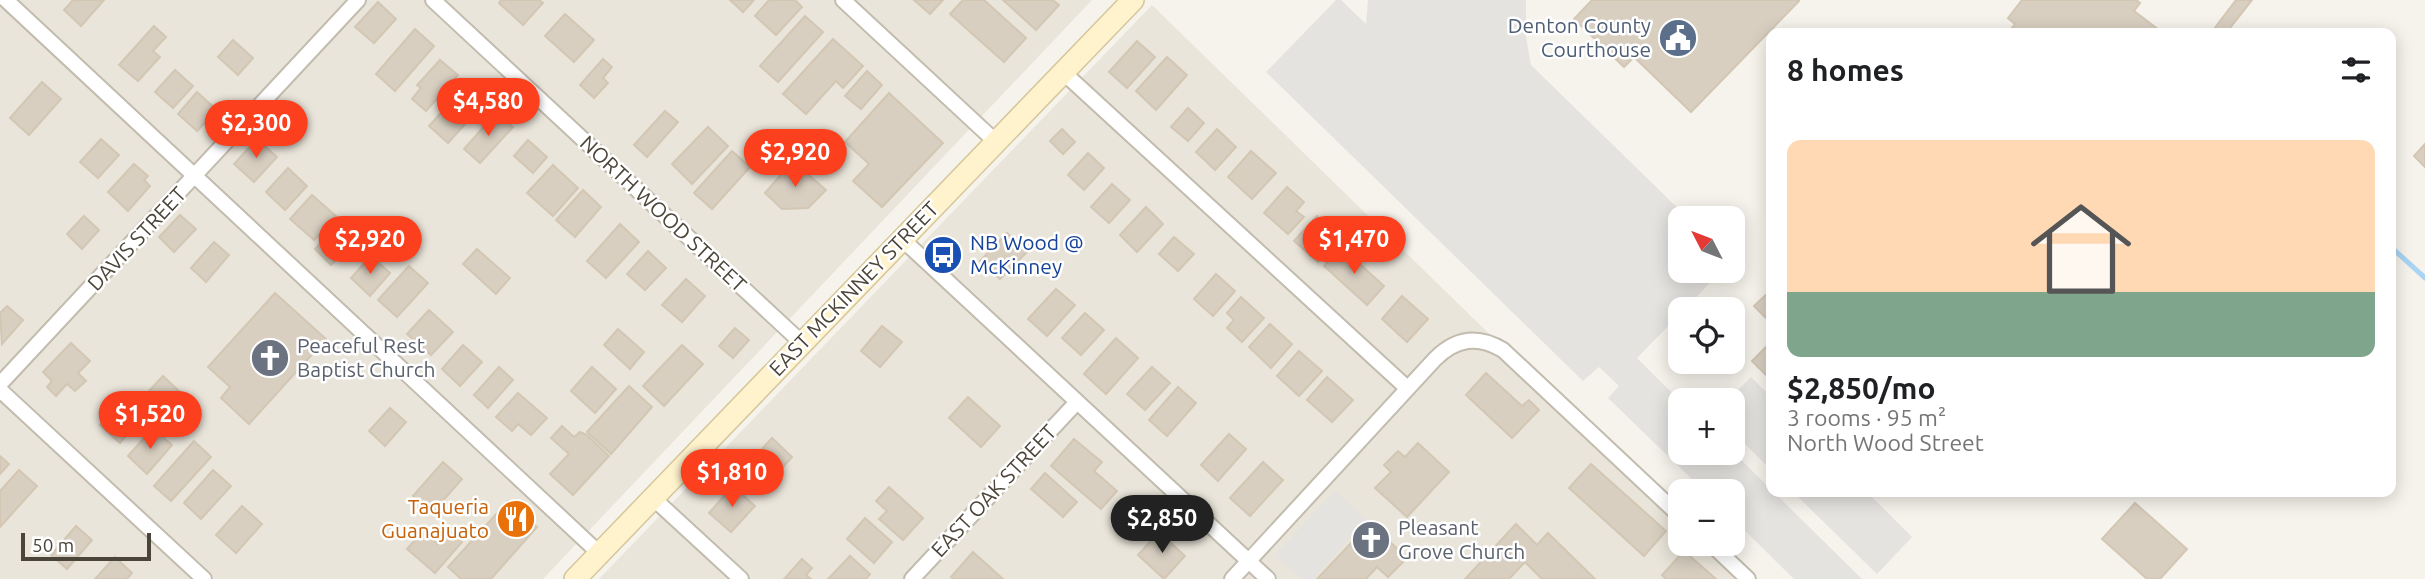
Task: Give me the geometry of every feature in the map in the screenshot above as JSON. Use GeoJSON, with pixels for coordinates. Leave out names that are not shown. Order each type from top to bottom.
{"type":"FeatureCollection","features":[{"type":"Feature","properties":{"kind":"main road","name":"EAST MCKINNEY STREET"},"geometry":{"type":"LineString","coordinates":[[575,579],[1133,0]]}},
{"type":"Feature","properties":{"kind":"street"},"geometry":{"type":"LineString","coordinates":[[6,0],[600,554]]}},
{"type":"Feature","properties":{"kind":"street","name":"DAVIS STREET"},"geometry":{"type":"LineString","coordinates":[[0,384],[358,0]]}},
{"type":"Feature","properties":{"kind":"street","name":"NORTH WOOD STREET"},"geometry":{"type":"LineString","coordinates":[[433,0],[802,343]]}},
{"type":"Feature","properties":{"kind":"street"},"geometry":{"type":"LineString","coordinates":[[843,0],[996,142]]}},
{"type":"Feature","properties":{"kind":"street"},"geometry":{"type":"LineString","coordinates":[[1064,73],[1408,388]]}},
{"type":"Feature","properties":{"kind":"street"},"geometry":{"type":"LineString","coordinates":[[902,239],[1268,579]]}},
{"type":"Feature","properties":{"kind":"street"},"geometry":{"type":"LineString","coordinates":[[1232,579],[1446,348],[1460,341],[1490,342],[1503,350],[1668,505]]}},
{"type":"Feature","properties":{"kind":"street"},"geometry":{"type":"LineString","coordinates":[[0,390],[204,579]]}},
{"type":"Feature","properties":{"kind":"street","name":"EAST OAK STREET"},"geometry":{"type":"LineString","coordinates":[[912,579],[1076,403]]}},
{"type":"Feature","properties":{"kind":"street"},"geometry":{"type":"LineString","coordinates":[[653,498],[741,579]]}},
{"type":"Feature","properties":{"kind":"street"},"geometry":{"type":"LineString","coordinates":[[1724,556],[1748,579]]}},
{"type":"Feature","properties":{"kind":"shaded area"},"geometry":{"type":"Polygon","coordinates":[[[0,0],[1092,0],[543,579],[0,579],[0,0]]]}},
{"type":"Feature","properties":{"kind":"shaded area"},"geometry":{"type":"Polygon","coordinates":[[[1336,0],[1341,0],[1366,24],[1368,0],[1526,0],[1526,37],[1531,65],[1676,206],[1668,206],[1668,284],[1709,284],[1696,297],[1668,297],[1668,326],[1637,358],[1668,389],[1668,456],[1608,398],[1619,386],[1599,367],[1583,381],[1266,72],[1336,0]]]}},
{"type":"Feature","properties":{"kind":"shaded area"},"geometry":{"type":"Polygon","coordinates":[[[1152,5],[1668,508],[1668,556],[1716,556],[1739,579],[599,579],[1152,5]]]}},
{"type":"Feature","properties":{"kind":"shaded area"},"geometry":{"type":"Polygon","coordinates":[[[1751,377],[1766,392],[1766,465],[1745,444],[1745,388],[1740,388],[1751,377]]]}},
{"type":"Feature","properties":{"kind":"shaded area"},"geometry":{"type":"Polygon","coordinates":[[[1745,464],[1766,484],[1766,497],[1779,497],[1862,579],[1794,579],[1745,531],[1745,479],[1692,479],[1677,465],[1745,464]]]}},
{"type":"Feature","properties":{"kind":"shaded area"},"geometry":{"type":"Polygon","coordinates":[[[1335,491],[1367,520],[1313,579],[1302,579],[1275,555],[1335,491]]]}},
{"type":"Feature","properties":{"kind":"shaded area"},"geometry":{"type":"Polygon","coordinates":[[[1798,497],[1872,497],[1912,537],[1877,574],[1798,497]]]}},
{"type":"Feature","properties":{"kind":"building"},"geometry":{"type":"Polygon","coordinates":[[[73,0],[104,0],[81,26],[64,10],[73,0]]]}},
{"type":"Feature","properties":{"kind":"building"},"geometry":{"type":"Polygon","coordinates":[[[501,0],[539,0],[543,3],[523,25],[499,3],[501,0]]]}},
{"type":"Feature","properties":{"kind":"building"},"geometry":{"type":"Polygon","coordinates":[[[730,0],[754,0],[743,12],[730,0]]]}},
{"type":"Feature","properties":{"kind":"building"},"geometry":{"type":"Polygon","coordinates":[[[769,0],[795,0],[802,7],[776,35],[755,16],[769,0]]]}},
{"type":"Feature","properties":{"kind":"building"},"geometry":{"type":"Polygon","coordinates":[[[914,0],[943,0],[930,14],[914,0]]]}},
{"type":"Feature","properties":{"kind":"building"},"geometry":{"type":"Polygon","coordinates":[[[963,0],[984,0],[1026,38],[1004,62],[950,14],[963,0]]]}},
{"type":"Feature","properties":{"kind":"building"},"geometry":{"type":"Polygon","coordinates":[[[1003,0],[1053,0],[1059,5],[1036,30],[1003,0]]]}},
{"type":"Feature","properties":{"kind":"building","name":"Denton County Courthouse"},"geometry":{"type":"Polygon","coordinates":[[[1592,0],[1799,0],[1773,28],[1766,28],[1766,35],[1691,112],[1634,57],[1624,67],[1574,19],[1592,0]]]}},
{"type":"Feature","properties":{"kind":"building"},"geometry":{"type":"Polygon","coordinates":[[[2022,0],[2136,0],[2140,3],[2134,11],[2156,28],[2012,28],[2015,24],[2008,18],[2022,0]]]}},
{"type":"Feature","properties":{"kind":"building"},"geometry":{"type":"Polygon","coordinates":[[[2236,0],[2252,0],[2230,28],[2215,28],[2236,0]]]}},
{"type":"Feature","properties":{"kind":"building"},"geometry":{"type":"Polygon","coordinates":[[[378,2],[396,19],[374,43],[355,27],[378,2]]]}},
{"type":"Feature","properties":{"kind":"building"},"geometry":{"type":"Polygon","coordinates":[[[565,14],[594,40],[574,62],[545,36],[565,14]]]}},
{"type":"Feature","properties":{"kind":"building"},"geometry":{"type":"Polygon","coordinates":[[[805,16],[823,32],[778,82],[760,66],[805,16]]]}},
{"type":"Feature","properties":{"kind":"building"},"geometry":{"type":"Polygon","coordinates":[[[154,26],[166,37],[153,51],[160,57],[138,81],[119,65],[154,26]]]}},
{"type":"Feature","properties":{"kind":"building"},"geometry":{"type":"Polygon","coordinates":[[[415,29],[434,46],[395,91],[376,74],[415,29]]]}},
{"type":"Feature","properties":{"kind":"building"},"geometry":{"type":"Polygon","coordinates":[[[833,39],[863,66],[843,88],[836,81],[806,114],[783,94],[833,39]]]}},
{"type":"Feature","properties":{"kind":"building"},"geometry":{"type":"Polygon","coordinates":[[[233,40],[253,58],[238,75],[218,57],[233,40]]]}},
{"type":"Feature","properties":{"kind":"building"},"geometry":{"type":"Polygon","coordinates":[[[1137,41],[1155,57],[1127,88],[1109,72],[1137,41]]]}},
{"type":"Feature","properties":{"kind":"building"},"geometry":{"type":"Polygon","coordinates":[[[1167,57],[1187,75],[1156,110],[1136,91],[1167,57]]]}},
{"type":"Feature","properties":{"kind":"building"},"geometry":{"type":"Polygon","coordinates":[[[603,59],[612,67],[603,78],[608,83],[594,98],[580,85],[603,59]]]}},
{"type":"Feature","properties":{"kind":"building"},"geometry":{"type":"Polygon","coordinates":[[[440,60],[458,75],[426,111],[412,99],[421,88],[417,85],[440,60]]]}},
{"type":"Feature","properties":{"kind":"building"},"geometry":{"type":"Polygon","coordinates":[[[175,70],[193,86],[173,108],[155,92],[175,70]]]}},
{"type":"Feature","properties":{"kind":"building"},"geometry":{"type":"Polygon","coordinates":[[[867,71],[882,85],[861,109],[845,96],[867,71]]]}},
{"type":"Feature","properties":{"kind":"building"},"geometry":{"type":"Polygon","coordinates":[[[42,82],[61,99],[29,135],[10,118],[42,82]]]}},
{"type":"Feature","properties":{"kind":"building"},"geometry":{"type":"Polygon","coordinates":[[[468,83],[487,100],[448,143],[429,126],[468,83]]]}},
{"type":"Feature","properties":{"kind":"building"},"geometry":{"type":"Polygon","coordinates":[[[197,92],[217,110],[197,131],[178,114],[197,92]]]}},
{"type":"Feature","properties":{"kind":"building"},"geometry":{"type":"Polygon","coordinates":[[[889,93],[943,143],[882,207],[853,181],[869,164],[845,142],[889,93]]]}},
{"type":"Feature","properties":{"kind":"building"},"geometry":{"type":"Polygon","coordinates":[[[1188,108],[1204,123],[1188,141],[1171,127],[1188,108]]]}},
{"type":"Feature","properties":{"kind":"building"},"geometry":{"type":"Polygon","coordinates":[[[665,111],[678,122],[647,157],[634,145],[665,111]]]}},
{"type":"Feature","properties":{"kind":"building"},"geometry":{"type":"Polygon","coordinates":[[[496,113],[513,127],[480,163],[464,149],[496,113]]]}},
{"type":"Feature","properties":{"kind":"building"},"geometry":{"type":"Polygon","coordinates":[[[708,127],[728,146],[692,184],[672,164],[708,127]]]}},
{"type":"Feature","properties":{"kind":"building"},"geometry":{"type":"Polygon","coordinates":[[[1062,129],[1075,142],[1063,154],[1050,141],[1062,129]]]}},
{"type":"Feature","properties":{"kind":"building"},"geometry":{"type":"Polygon","coordinates":[[[1217,129],[1236,147],[1215,170],[1196,152],[1217,129]]]}},
{"type":"Feature","properties":{"kind":"building"},"geometry":{"type":"Polygon","coordinates":[[[101,139],[119,155],[98,178],[80,162],[101,139]]]}},
{"type":"Feature","properties":{"kind":"building"},"geometry":{"type":"Polygon","coordinates":[[[257,139],[277,157],[254,182],[234,164],[257,139]]]}},
{"type":"Feature","properties":{"kind":"building"},"geometry":{"type":"Polygon","coordinates":[[[528,140],[547,157],[533,173],[514,156],[528,140]]]}},
{"type":"Feature","properties":{"kind":"building"},"geometry":{"type":"Polygon","coordinates":[[[2425,144],[2425,167],[2414,156],[2425,144]]]}},
{"type":"Feature","properties":{"kind":"building"},"geometry":{"type":"Polygon","coordinates":[[[732,151],[750,167],[712,209],[694,193],[732,151]]]}},
{"type":"Feature","properties":{"kind":"building"},"geometry":{"type":"Polygon","coordinates":[[[1251,151],[1276,173],[1252,199],[1228,177],[1251,151]]]}},
{"type":"Feature","properties":{"kind":"building"},"geometry":{"type":"Polygon","coordinates":[[[1088,153],[1104,168],[1084,190],[1068,175],[1088,153]]]}},
{"type":"Feature","properties":{"kind":"building"},"geometry":{"type":"Polygon","coordinates":[[[793,161],[826,190],[808,208],[782,209],[765,193],[793,161]]]}},
{"type":"Feature","properties":{"kind":"building"},"geometry":{"type":"Polygon","coordinates":[[[134,164],[148,176],[144,180],[150,186],[128,211],[108,192],[134,164]]]}},
{"type":"Feature","properties":{"kind":"building"},"geometry":{"type":"Polygon","coordinates":[[[553,165],[578,188],[553,216],[527,193],[553,165]]]}},
{"type":"Feature","properties":{"kind":"building"},"geometry":{"type":"Polygon","coordinates":[[[288,168],[307,186],[285,210],[266,192],[288,168]]]}},
{"type":"Feature","properties":{"kind":"building"},"geometry":{"type":"Polygon","coordinates":[[[1112,184],[1130,200],[1109,223],[1091,207],[1112,184]]]}},
{"type":"Feature","properties":{"kind":"building"},"geometry":{"type":"Polygon","coordinates":[[[1287,187],[1304,202],[1296,211],[1304,217],[1288,234],[1264,213],[1287,187]]]}},
{"type":"Feature","properties":{"kind":"building"},"geometry":{"type":"Polygon","coordinates":[[[583,190],[601,207],[575,237],[556,220],[583,190]]]}},
{"type":"Feature","properties":{"kind":"building"},"geometry":{"type":"Polygon","coordinates":[[[312,195],[336,216],[314,240],[290,219],[312,195]]]}},
{"type":"Feature","properties":{"kind":"building"},"geometry":{"type":"Polygon","coordinates":[[[1146,207],[1163,224],[1137,252],[1120,235],[1146,207]]]}},
{"type":"Feature","properties":{"kind":"building"},"geometry":{"type":"Polygon","coordinates":[[[180,215],[196,229],[174,252],[159,237],[180,215]]]}},
{"type":"Feature","properties":{"kind":"building"},"geometry":{"type":"Polygon","coordinates":[[[84,216],[99,230],[82,249],[67,234],[84,216]]]}},
{"type":"Feature","properties":{"kind":"building"},"geometry":{"type":"Polygon","coordinates":[[[1317,216],[1340,237],[1318,262],[1294,241],[1317,216]]]}},
{"type":"Feature","properties":{"kind":"building"},"geometry":{"type":"Polygon","coordinates":[[[344,221],[360,237],[331,265],[315,249],[344,221]]]}},
{"type":"Feature","properties":{"kind":"building"},"geometry":{"type":"Polygon","coordinates":[[[620,224],[639,242],[606,278],[587,261],[620,224]]]}},
{"type":"Feature","properties":{"kind":"building"},"geometry":{"type":"Polygon","coordinates":[[[1007,233],[1027,252],[1000,279],[980,261],[1007,233]]]}},
{"type":"Feature","properties":{"kind":"building"},"geometry":{"type":"Polygon","coordinates":[[[1174,237],[1194,254],[1178,271],[1159,254],[1174,237]]]}},
{"type":"Feature","properties":{"kind":"building"},"geometry":{"type":"Polygon","coordinates":[[[214,242],[229,255],[206,282],[191,268],[214,242]]]}},
{"type":"Feature","properties":{"kind":"building"},"geometry":{"type":"Polygon","coordinates":[[[1341,247],[1384,286],[1367,305],[1324,266],[1341,247]]]}},
{"type":"Feature","properties":{"kind":"building"},"geometry":{"type":"Polygon","coordinates":[[[477,249],[510,278],[496,294],[463,264],[477,249]]]}},
{"type":"Feature","properties":{"kind":"building"},"geometry":{"type":"Polygon","coordinates":[[[648,251],[666,268],[645,290],[627,274],[648,251]]]}},
{"type":"Feature","properties":{"kind":"building"},"geometry":{"type":"Polygon","coordinates":[[[371,256],[390,273],[370,296],[351,278],[371,256]]]}},
{"type":"Feature","properties":{"kind":"building"},"geometry":{"type":"Polygon","coordinates":[[[409,266],[428,283],[397,317],[378,300],[409,266]]]}},
{"type":"Feature","properties":{"kind":"building"},"geometry":{"type":"Polygon","coordinates":[[[1216,274],[1235,291],[1213,316],[1194,299],[1216,274]]]}},
{"type":"Feature","properties":{"kind":"building"},"geometry":{"type":"Polygon","coordinates":[[[686,279],[705,296],[682,322],[662,305],[686,279]]]}},
{"type":"Feature","properties":{"kind":"building"},"geometry":{"type":"Polygon","coordinates":[[[1056,289],[1075,305],[1047,336],[1028,319],[1056,289]]]}},
{"type":"Feature","properties":{"kind":"building","name":"Peaceful Rest Baptist Church"},"geometry":{"type":"Polygon","coordinates":[[[275,293],[326,339],[249,424],[221,398],[230,387],[208,367],[275,293]]]}},
{"type":"Feature","properties":{"kind":"building"},"geometry":{"type":"Polygon","coordinates":[[[1766,295],[1766,318],[1754,306],[1766,295]]]}},
{"type":"Feature","properties":{"kind":"building"},"geometry":{"type":"Polygon","coordinates":[[[1402,296],[1428,319],[1407,342],[1382,319],[1402,296]]]}},
{"type":"Feature","properties":{"kind":"building"},"geometry":{"type":"Polygon","coordinates":[[[1241,297],[1264,318],[1242,342],[1227,328],[1234,320],[1227,313],[1241,297]]]}},
{"type":"Feature","properties":{"kind":"building"},"geometry":{"type":"Polygon","coordinates":[[[7,306],[23,320],[2,344],[0,313],[7,306]]]}},
{"type":"Feature","properties":{"kind":"building"},"geometry":{"type":"Polygon","coordinates":[[[429,310],[453,332],[431,355],[407,334],[429,310]]]}},
{"type":"Feature","properties":{"kind":"building"},"geometry":{"type":"Polygon","coordinates":[[[1085,313],[1104,330],[1081,355],[1062,338],[1085,313]]]}},
{"type":"Feature","properties":{"kind":"building"},"geometry":{"type":"Polygon","coordinates":[[[1270,324],[1292,344],[1271,368],[1249,347],[1270,324]]]}},
{"type":"Feature","properties":{"kind":"building"},"geometry":{"type":"Polygon","coordinates":[[[882,326],[902,342],[880,367],[861,351],[882,326]]]}},
{"type":"Feature","properties":{"kind":"building"},"geometry":{"type":"Polygon","coordinates":[[[735,328],[749,340],[733,358],[719,346],[735,328]]]}},
{"type":"Feature","properties":{"kind":"building"},"geometry":{"type":"Polygon","coordinates":[[[618,329],[644,352],[630,369],[604,345],[618,329]]]}},
{"type":"Feature","properties":{"kind":"building"},"geometry":{"type":"Polygon","coordinates":[[[1116,338],[1138,358],[1106,394],[1084,374],[1116,338]]]}},
{"type":"Feature","properties":{"kind":"building"},"geometry":{"type":"Polygon","coordinates":[[[71,343],[90,361],[78,373],[86,381],[75,391],[67,384],[56,396],[47,387],[52,381],[43,372],[71,343]]]}},
{"type":"Feature","properties":{"kind":"building"},"geometry":{"type":"Polygon","coordinates":[[[463,345],[482,362],[460,386],[442,369],[463,345]]]}},
{"type":"Feature","properties":{"kind":"building"},"geometry":{"type":"Polygon","coordinates":[[[682,345],[703,364],[664,406],[643,386],[682,345]]]}},
{"type":"Feature","properties":{"kind":"building"},"geometry":{"type":"Polygon","coordinates":[[[1766,347],[1766,375],[1752,361],[1766,347]]]}},
{"type":"Feature","properties":{"kind":"building"},"geometry":{"type":"Polygon","coordinates":[[[1299,351],[1322,371],[1299,396],[1277,376],[1299,351]]]}},
{"type":"Feature","properties":{"kind":"building"},"geometry":{"type":"Polygon","coordinates":[[[499,367],[513,380],[488,408],[474,395],[499,367]]]}},
{"type":"Feature","properties":{"kind":"building"},"geometry":{"type":"Polygon","coordinates":[[[592,367],[616,389],[595,413],[571,391],[592,367]]]}},
{"type":"Feature","properties":{"kind":"building"},"geometry":{"type":"Polygon","coordinates":[[[1152,367],[1170,383],[1145,410],[1127,394],[1152,367]]]}},
{"type":"Feature","properties":{"kind":"building"},"geometry":{"type":"Polygon","coordinates":[[[1486,373],[1522,406],[1529,400],[1539,410],[1512,438],[1466,395],[1486,373]]]}},
{"type":"Feature","properties":{"kind":"building"},"geometry":{"type":"Polygon","coordinates":[[[163,376],[180,392],[166,407],[149,391],[163,376]]]}},
{"type":"Feature","properties":{"kind":"building"},"geometry":{"type":"Polygon","coordinates":[[[1327,377],[1353,400],[1332,422],[1307,400],[1327,377]]]}},
{"type":"Feature","properties":{"kind":"building"},"geometry":{"type":"Polygon","coordinates":[[[629,386],[652,407],[611,454],[587,432],[629,386]]]}},
{"type":"Feature","properties":{"kind":"building"},"geometry":{"type":"Polygon","coordinates":[[[1178,387],[1196,403],[1167,436],[1149,420],[1178,387]]]}},
{"type":"Feature","properties":{"kind":"building"},"geometry":{"type":"Polygon","coordinates":[[[518,393],[547,418],[531,435],[518,424],[512,431],[496,417],[518,393]]]}},
{"type":"Feature","properties":{"kind":"building"},"geometry":{"type":"Polygon","coordinates":[[[968,397],[1000,426],[981,447],[949,418],[968,397]]]}},
{"type":"Feature","properties":{"kind":"building"},"geometry":{"type":"Polygon","coordinates":[[[120,403],[128,410],[124,415],[135,425],[120,443],[100,425],[120,403]]]}},
{"type":"Feature","properties":{"kind":"building"},"geometry":{"type":"Polygon","coordinates":[[[390,408],[406,422],[385,446],[369,431],[390,408]]]}},
{"type":"Feature","properties":{"kind":"building"},"geometry":{"type":"Polygon","coordinates":[[[562,426],[574,437],[580,432],[587,435],[609,456],[573,495],[550,474],[569,454],[551,438],[562,426]]]}},
{"type":"Feature","properties":{"kind":"building"},"geometry":{"type":"Polygon","coordinates":[[[153,428],[172,445],[147,474],[128,456],[153,428]]]}},
{"type":"Feature","properties":{"kind":"building"},"geometry":{"type":"Polygon","coordinates":[[[1229,434],[1246,449],[1218,481],[1201,465],[1229,434]]]}},
{"type":"Feature","properties":{"kind":"building"},"geometry":{"type":"Polygon","coordinates":[[[772,438],[792,457],[775,476],[754,458],[772,438]]]}},
{"type":"Feature","properties":{"kind":"building"},"geometry":{"type":"Polygon","coordinates":[[[1074,439],[1102,462],[1094,471],[1117,491],[1101,509],[1051,466],[1074,439]]]}},
{"type":"Feature","properties":{"kind":"building"},"geometry":{"type":"Polygon","coordinates":[[[194,441],[211,457],[171,501],[154,486],[194,441]]]}},
{"type":"Feature","properties":{"kind":"building"},"geometry":{"type":"Polygon","coordinates":[[[1418,443],[1449,472],[1407,517],[1375,488],[1391,472],[1384,465],[1398,451],[1405,457],[1418,443]]]}},
{"type":"Feature","properties":{"kind":"building"},"geometry":{"type":"Polygon","coordinates":[[[0,456],[9,464],[0,474],[0,456]]]}},
{"type":"Feature","properties":{"kind":"building"},"geometry":{"type":"Polygon","coordinates":[[[443,462],[462,479],[432,513],[413,496],[443,462]]]}},
{"type":"Feature","properties":{"kind":"building"},"geometry":{"type":"Polygon","coordinates":[[[1263,462],[1283,480],[1250,516],[1230,498],[1263,462]]]}},
{"type":"Feature","properties":{"kind":"building"},"geometry":{"type":"Polygon","coordinates":[[[1591,464],[1666,531],[1644,556],[1569,488],[1591,464]]]}},
{"type":"Feature","properties":{"kind":"building"},"geometry":{"type":"Polygon","coordinates":[[[19,470],[37,486],[0,527],[0,491],[19,470]]]}},
{"type":"Feature","properties":{"kind":"building"},"geometry":{"type":"Polygon","coordinates":[[[213,470],[231,486],[201,519],[184,503],[213,470]]]}},
{"type":"Feature","properties":{"kind":"building"},"geometry":{"type":"Polygon","coordinates":[[[1045,473],[1077,502],[1063,517],[1031,489],[1045,473]]]}},
{"type":"Feature","properties":{"kind":"building"},"geometry":{"type":"Polygon","coordinates":[[[733,486],[755,506],[731,532],[709,513],[733,486]]]}},
{"type":"Feature","properties":{"kind":"building"},"geometry":{"type":"Polygon","coordinates":[[[889,487],[923,518],[903,540],[879,519],[887,511],[876,501],[889,487]]]}},
{"type":"Feature","properties":{"kind":"building"},"geometry":{"type":"Polygon","coordinates":[[[508,501],[537,527],[491,579],[461,579],[448,567],[508,501]]]}},
{"type":"Feature","properties":{"kind":"building"},"geometry":{"type":"Polygon","coordinates":[[[2135,503],[2187,549],[2160,579],[2147,579],[2102,539],[2135,503]]]}},
{"type":"Feature","properties":{"kind":"building"},"geometry":{"type":"Polygon","coordinates":[[[242,506],[262,524],[236,553],[216,535],[242,506]]]}},
{"type":"Feature","properties":{"kind":"building"},"geometry":{"type":"Polygon","coordinates":[[[865,518],[892,542],[874,563],[847,539],[865,518]]]}},
{"type":"Feature","properties":{"kind":"building","name":"Pleasant Grove Church"},"geometry":{"type":"Polygon","coordinates":[[[1370,523],[1407,558],[1388,577],[1377,567],[1366,579],[1317,579],[1370,523]]]}},
{"type":"Feature","properties":{"kind":"building"},"geometry":{"type":"Polygon","coordinates":[[[1516,524],[1537,545],[1548,533],[1595,579],[1542,579],[1525,562],[1509,579],[1465,579],[1516,524]]]}},
{"type":"Feature","properties":{"kind":"building"},"geometry":{"type":"Polygon","coordinates":[[[76,526],[92,540],[67,569],[51,555],[76,526]]]}},
{"type":"Feature","properties":{"kind":"building"},"geometry":{"type":"Polygon","coordinates":[[[423,531],[438,544],[450,531],[462,542],[435,573],[407,549],[423,531]]]}},
{"type":"Feature","properties":{"kind":"building"},"geometry":{"type":"Polygon","coordinates":[[[1159,532],[1185,556],[1164,579],[1138,555],[1159,532]]]}},
{"type":"Feature","properties":{"kind":"building"},"geometry":{"type":"Polygon","coordinates":[[[973,552],[1003,579],[953,579],[951,577],[973,552]]]}},
{"type":"Feature","properties":{"kind":"building"},"geometry":{"type":"Polygon","coordinates":[[[850,556],[870,574],[866,579],[828,579],[850,556]]]}},
{"type":"Feature","properties":{"kind":"building"},"geometry":{"type":"Polygon","coordinates":[[[1679,556],[1690,556],[1716,579],[1666,579],[1662,575],[1679,556]]]}},
{"type":"Feature","properties":{"kind":"building"},"geometry":{"type":"Polygon","coordinates":[[[115,557],[132,573],[127,579],[95,579],[115,557]]]}},
{"type":"Feature","properties":{"kind":"building"},"geometry":{"type":"Polygon","coordinates":[[[802,559],[812,568],[806,575],[811,579],[784,579],[802,559]]]}},
{"type":"Feature","properties":{"kind":"waterway"},"geometry":{"type":"LineString","coordinates":[[2396,251],[2425,278]]}},
{"type":"Feature","properties":{"kind":"place","name":"Denton County Courthouse"},"geometry":{"type":"Point","coordinates":[1678,38]}},
{"type":"Feature","properties":{"kind":"place","name":"NB Wood @ McKinney"},"geometry":{"type":"Point","coordinates":[943,255]}},
{"type":"Feature","properties":{"kind":"place","name":"Peaceful Rest Baptist Church"},"geometry":{"type":"Point","coordinates":[270,358]}},
{"type":"Feature","properties":{"kind":"place","name":"Taqueria Guanajuato"},"geometry":{"type":"Point","coordinates":[516,519]}},
{"type":"Feature","properties":{"kind":"place","name":"Pleasant Grove Church"},"geometry":{"type":"Point","coordinates":[1371,540]}}]}
